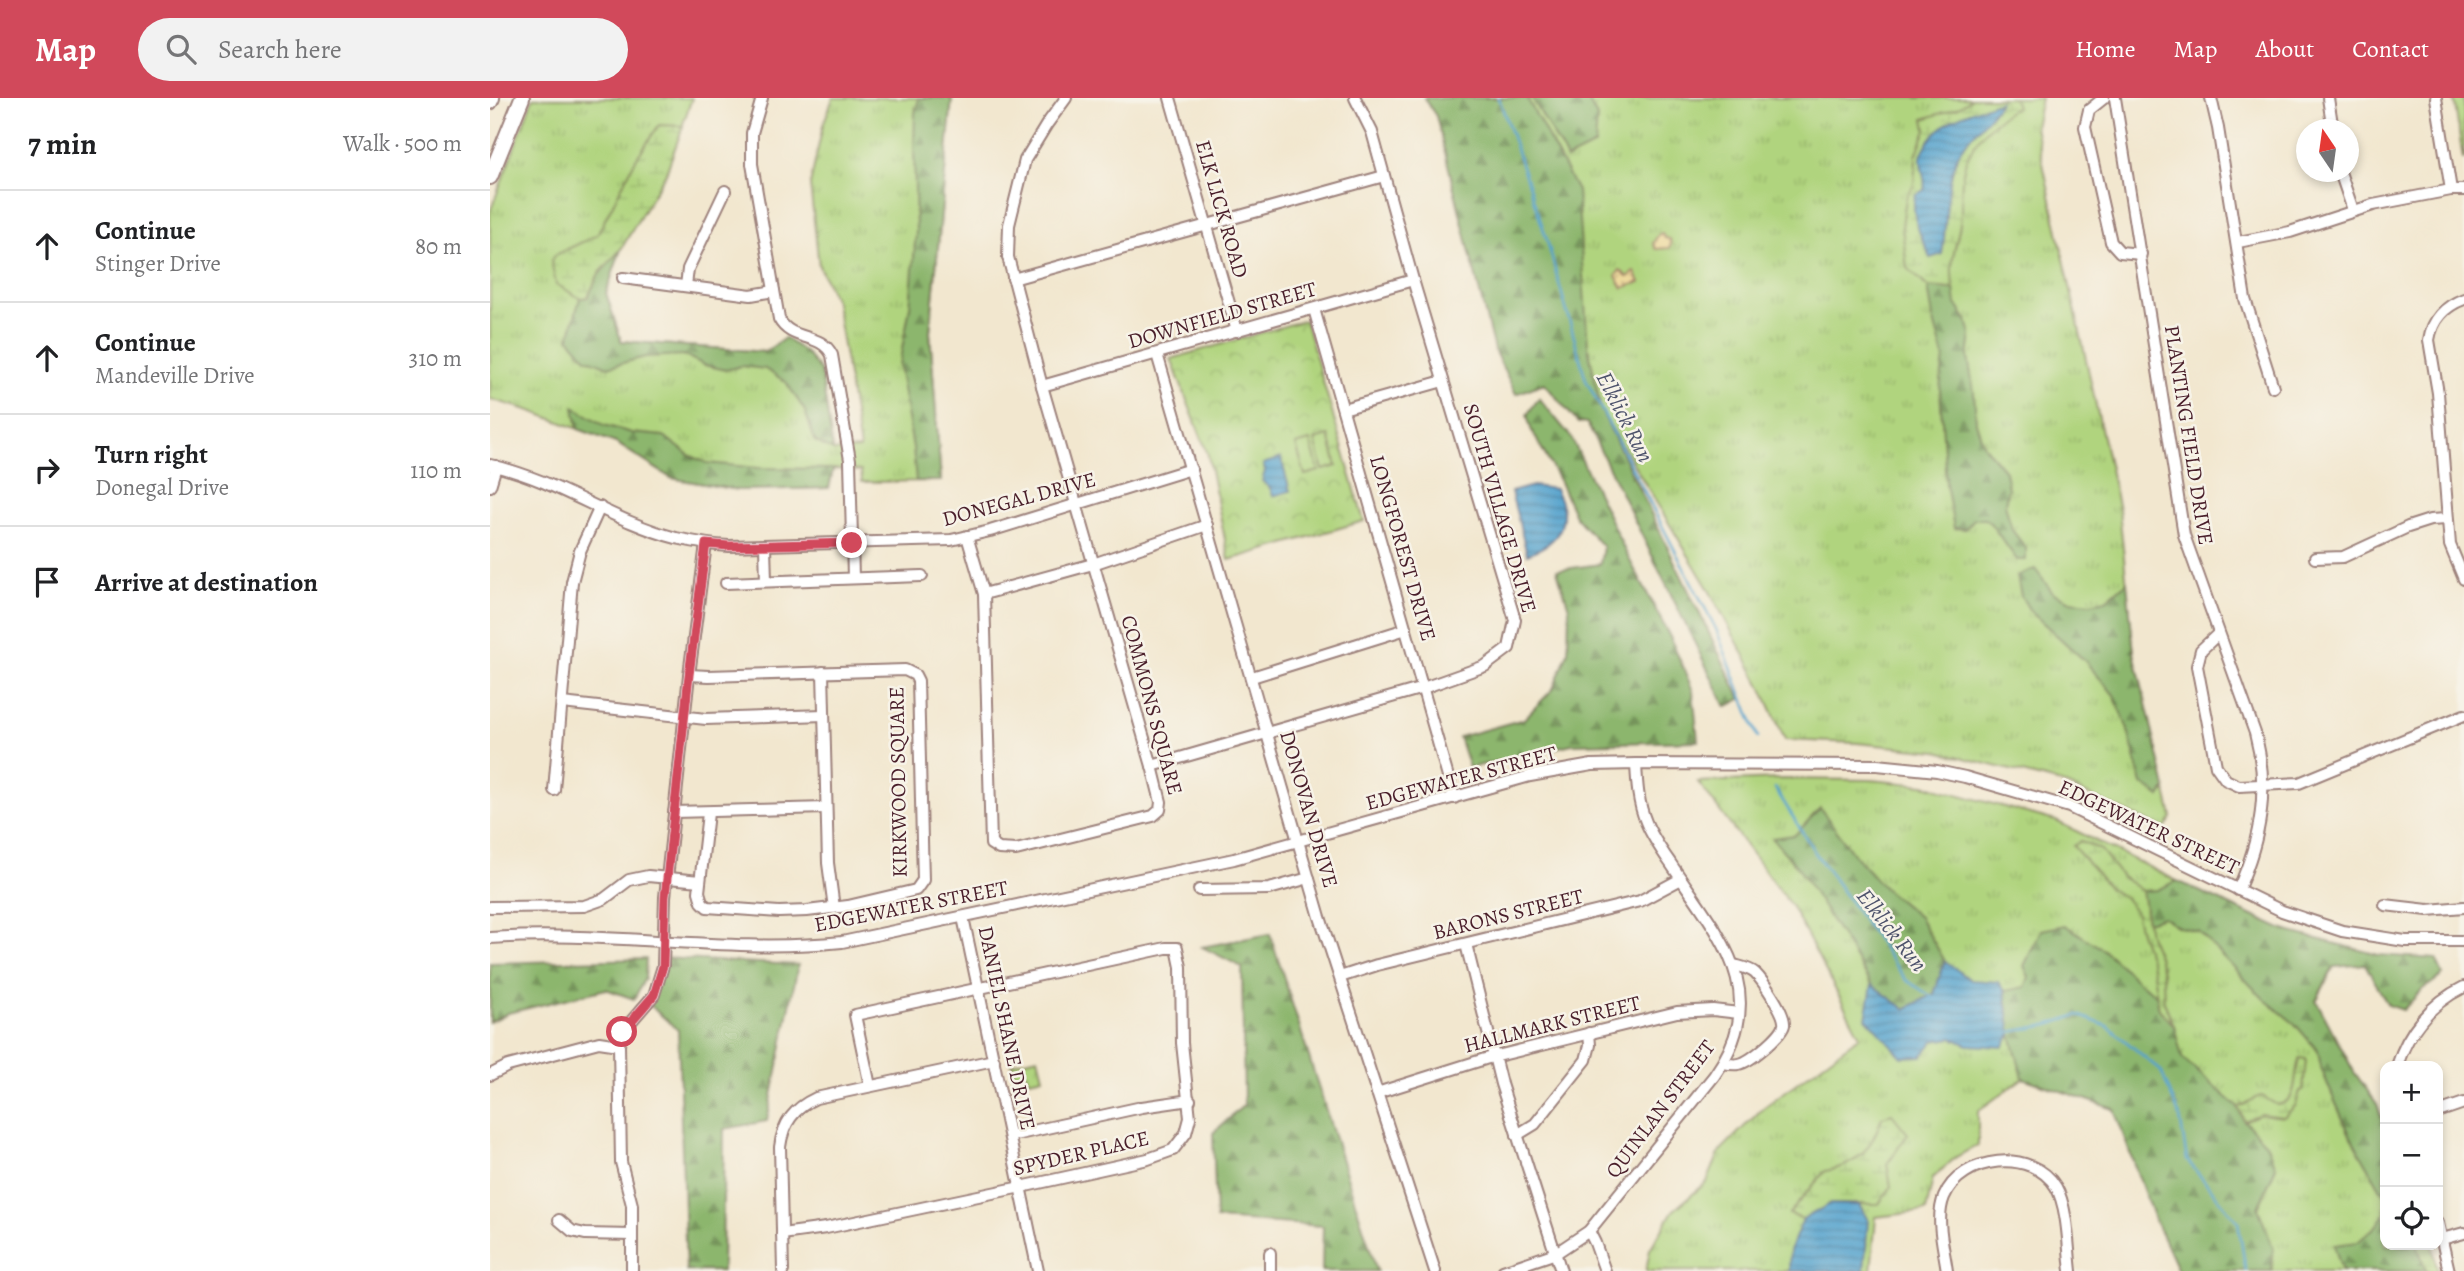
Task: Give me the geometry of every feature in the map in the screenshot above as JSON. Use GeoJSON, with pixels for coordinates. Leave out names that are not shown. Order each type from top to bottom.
{"type":"FeatureCollection","features":[{"type":"Feature","properties":{"kind":"main road"},"geometry":{"type":"LineString","coordinates":[[490,177],[522,98]]}},
{"type":"Feature","properties":{"kind":"street"},"geometry":{"type":"LineString","coordinates":[[762,98],[755,117],[751,149],[779,319],[783,326],[794,334],[824,344],[832,355],[850,460],[853,578]]}},
{"type":"Feature","properties":{"kind":"street"},"geometry":{"type":"LineString","coordinates":[[1066,98],[1025,160],[1009,225],[1008,257],[1076,505]]}},
{"type":"Feature","properties":{"kind":"street","name":"ELK LICK ROAD"},"geometry":{"type":"LineString","coordinates":[[1170,98],[1237,331]]}},
{"type":"Feature","properties":{"kind":"street","name":"SOUTH VILLAGE DRIVE"},"geometry":{"type":"LineString","coordinates":[[1152,766],[1423,688],[1485,666],[1499,658],[1508,648],[1515,620],[1413,280],[1373,132],[1355,98]]}},
{"type":"Feature","properties":{"kind":"street"},"geometry":{"type":"LineString","coordinates":[[2104,98],[2089,110],[2085,127],[2111,242],[2120,252],[2141,254]]}},
{"type":"Feature","properties":{"kind":"street","name":"PLANTING FIELD DRIVE"},"geometry":{"type":"LineString","coordinates":[[2115,98],[2184,535],[2255,733],[2262,764],[2263,806],[2255,848],[2238,890]]}},
{"type":"Feature","properties":{"kind":"street"},"geometry":{"type":"LineString","coordinates":[[2211,98],[2238,242],[2245,299],[2273,387]]}},
{"type":"Feature","properties":{"kind":"street"},"geometry":{"type":"LineString","coordinates":[[2328,98],[2331,119]]}},
{"type":"Feature","properties":{"kind":"street"},"geometry":{"type":"LineString","coordinates":[[2436,98],[2451,190]]}},
{"type":"Feature","properties":{"kind":"street"},"geometry":{"type":"LineString","coordinates":[[1013,279],[1384,176]]}},
{"type":"Feature","properties":{"kind":"street"},"geometry":{"type":"LineString","coordinates":[[2343,182],[2353,210]]}},
{"type":"Feature","properties":{"kind":"street"},"geometry":{"type":"LineString","coordinates":[[2238,242],[2290,232],[2387,201],[2464,190]]}},
{"type":"Feature","properties":{"kind":"street"},"geometry":{"type":"LineString","coordinates":[[686,286],[688,269],[725,191]]}},
{"type":"Feature","properties":{"kind":"street"},"geometry":{"type":"LineString","coordinates":[[623,278],[751,295],[774,291]]}},
{"type":"Feature","properties":{"kind":"street","name":"DOWNFIELD STREET"},"geometry":{"type":"LineString","coordinates":[[1042,386],[1413,280]]}},
{"type":"Feature","properties":{"kind":"street"},"geometry":{"type":"LineString","coordinates":[[2464,299],[2453,303],[2439,316],[2430,331],[2429,340],[2438,393],[2450,545],[2464,579]]}},
{"type":"Feature","properties":{"kind":"street","name":"LONGFOREST DRIVE"},"geometry":{"type":"LineString","coordinates":[[1314,309],[1454,798]]}},
{"type":"Feature","properties":{"kind":"street","name":"DONOVAN DRIVE"},"geometry":{"type":"LineString","coordinates":[[1157,354],[1298,842],[1435,1271]]}},
{"type":"Feature","properties":{"kind":"street"},"geometry":{"type":"LineString","coordinates":[[1343,409],[1443,381]]}},
{"type":"Feature","properties":{"kind":"street"},"geometry":{"type":"LineString","coordinates":[[490,486],[493,465]]}},
{"type":"Feature","properties":{"kind":"street","name":"DONEGAL DRIVE"},"geometry":{"type":"LineString","coordinates":[[493,465],[542,481],[653,530],[706,544],[765,546],[951,540],[1191,469]]}},
{"type":"Feature","properties":{"kind":"street","name":"COMMONS SQUARE"},"geometry":{"type":"LineString","coordinates":[[967,537],[984,594],[992,844],[999,849],[1016,850],[1153,817],[1160,810],[1161,802],[1076,505]]}},
{"type":"Feature","properties":{"kind":"street"},"geometry":{"type":"LineString","coordinates":[[554,790],[575,565],[600,507]]}},
{"type":"Feature","properties":{"kind":"street"},"geometry":{"type":"LineString","coordinates":[[2315,558],[2343,557],[2408,527],[2430,520],[2447,519]]}},
{"type":"Feature","properties":{"kind":"street"},"geometry":{"type":"LineString","coordinates":[[984,594],[1093,564],[1207,526]]}},
{"type":"Feature","properties":{"kind":"street"},"geometry":{"type":"LineString","coordinates":[[632,1271],[632,1205],[621,1162],[619,1045],[622,1032],[654,995],[659,986],[663,966],[662,941],[667,877],[706,544]]}},
{"type":"Feature","properties":{"kind":"street"},"geometry":{"type":"LineString","coordinates":[[765,546],[766,581]]}},
{"type":"Feature","properties":{"kind":"street"},"geometry":{"type":"LineString","coordinates":[[726,583],[922,576]]}},
{"type":"Feature","properties":{"kind":"street"},"geometry":{"type":"LineString","coordinates":[[1252,677],[1406,629]]}},
{"type":"Feature","properties":{"kind":"street"},"geometry":{"type":"LineString","coordinates":[[2218,634],[2201,650],[2197,666],[2216,766],[2220,774],[2232,784],[2245,787],[2284,785],[2313,778],[2464,715]]}},
{"type":"Feature","properties":{"kind":"street","name":"KIRKWOOD SQUARE"},"geometry":{"type":"LineString","coordinates":[[689,675],[905,670],[915,675],[918,685],[923,880],[920,886],[911,893],[834,908],[779,912],[713,908],[702,902],[700,881]]}},
{"type":"Feature","properties":{"kind":"street"},"geometry":{"type":"LineString","coordinates":[[823,672],[828,863],[834,908]]}},
{"type":"Feature","properties":{"kind":"street"},"geometry":{"type":"LineString","coordinates":[[562,703],[706,719],[824,715]]}},
{"type":"Feature","properties":{"kind":"street","name":"EDGEWATER STREET"},"geometry":{"type":"LineString","coordinates":[[490,938],[553,936],[786,946],[860,939],[1203,866],[1558,770],[1592,765],[1636,764],[1859,765],[1937,771],[2069,807],[2282,911],[2342,931],[2405,941],[2464,941]]}},
{"type":"Feature","properties":{"kind":"street","name":"QUINLAN STREET"},"geometry":{"type":"LineString","coordinates":[[1503,1271],[1556,1253],[1589,1231],[1723,1063],[1734,1038],[1739,1013],[1738,980],[1734,965],[1721,938],[1646,823],[1640,805],[1636,764]]}},
{"type":"Feature","properties":{"kind":"street"},"geometry":{"type":"LineString","coordinates":[[674,812],[826,808]]}},
{"type":"Feature","properties":{"kind":"street"},"geometry":{"type":"LineString","coordinates":[[490,907],[584,906],[604,900],[629,880],[648,876],[700,881],[708,813]]}},
{"type":"Feature","properties":{"kind":"street"},"geometry":{"type":"LineString","coordinates":[[1199,890],[1269,889],[1309,878]]}},
{"type":"Feature","properties":{"kind":"street","name":"BARONS STREET"},"geometry":{"type":"LineString","coordinates":[[1340,977],[1640,901],[1681,879]]}},
{"type":"Feature","properties":{"kind":"street"},"geometry":{"type":"LineString","coordinates":[[2385,905],[2428,910],[2464,908]]}},
{"type":"Feature","properties":{"kind":"street","name":"DANIEL SHANE DRIVE"},"geometry":{"type":"LineString","coordinates":[[963,917],[1038,1271]]}},
{"type":"Feature","properties":{"kind":"street"},"geometry":{"type":"LineString","coordinates":[[1466,944],[1494,1057],[1561,1271]]}},
{"type":"Feature","properties":{"kind":"street","name":"SPYDER PLACE"},"geometry":{"type":"LineString","coordinates":[[782,1234],[810,1231],[1021,1187],[1148,1159],[1172,1150],[1188,1126],[1190,1100],[1182,1042],[1180,956],[1177,948],[1166,948],[979,988]]}},
{"type":"Feature","properties":{"kind":"street"},"geometry":{"type":"LineString","coordinates":[[1723,1063],[1746,1062],[1776,1037],[1783,1027],[1782,1013],[1758,976],[1749,969],[1734,965]]}},
{"type":"Feature","properties":{"kind":"street"},"geometry":{"type":"LineString","coordinates":[[2399,1061],[2403,1048],[2418,1024],[2440,1001],[2464,987]]}},
{"type":"Feature","properties":{"kind":"street"},"geometry":{"type":"LineString","coordinates":[[870,1086],[855,1015],[979,988]]}},
{"type":"Feature","properties":{"kind":"street","name":"HALLMARK STREET"},"geometry":{"type":"LineString","coordinates":[[1377,1093],[1494,1057],[1677,1012],[1713,1010],[1739,1013]]}},
{"type":"Feature","properties":{"kind":"street"},"geometry":{"type":"LineString","coordinates":[[1517,1135],[1535,1124],[1586,1060],[1590,1045],[1589,1033]]}},
{"type":"Feature","properties":{"kind":"street"},"geometry":{"type":"LineString","coordinates":[[490,1075],[508,1066],[599,1042],[619,1045]]}},
{"type":"Feature","properties":{"kind":"street"},"geometry":{"type":"LineString","coordinates":[[783,1271],[780,1147],[782,1133],[794,1112],[816,1098],[994,1060]]}},
{"type":"Feature","properties":{"kind":"street"},"geometry":{"type":"LineString","coordinates":[[1010,1136],[1143,1107],[1190,1100]]}},
{"type":"Feature","properties":{"kind":"street"},"geometry":{"type":"LineString","coordinates":[[2443,1110],[2464,1103]]}},
{"type":"Feature","properties":{"kind":"street"},"geometry":{"type":"LineString","coordinates":[[1947,1271],[1940,1217],[1944,1196],[1949,1187],[1956,1178],[1973,1168],[2011,1162],[2033,1166],[2051,1180],[2057,1189],[2063,1207],[2071,1271]]}},
{"type":"Feature","properties":{"kind":"street"},"geometry":{"type":"LineString","coordinates":[[558,1220],[572,1231],[585,1234],[632,1236]]}},
{"type":"Feature","properties":{"kind":"street"},"geometry":{"type":"LineString","coordinates":[[1589,1231],[1605,1271]]}},
{"type":"Feature","properties":{"kind":"street"},"geometry":{"type":"LineString","coordinates":[[2443,1239],[2464,1233]]}},
{"type":"Feature","properties":{"kind":"street"},"geometry":{"type":"LineString","coordinates":[[2443,1244],[2449,1271]]}},
{"type":"Feature","properties":{"kind":"street"},"geometry":{"type":"LineString","coordinates":[[1270,1253],[1270,1271]]}},
{"type":"Feature","properties":{"kind":"green space"},"geometry":{"type":"Polygon","coordinates":[[[533,98],[692,98],[666,173],[621,249],[606,293],[621,341],[806,353],[821,372],[833,451],[860,449],[836,303],[819,266],[810,185],[823,125],[833,98],[952,98],[930,332],[941,481],[862,482],[861,471],[833,469],[829,488],[738,490],[671,478],[616,443],[531,411],[490,399],[490,212],[533,98]]]}},
{"type":"Feature","properties":{"kind":"green space"},"geometry":{"type":"Polygon","coordinates":[[[919,98],[952,98],[930,332],[941,481],[916,481],[899,365],[910,307],[916,232],[914,147],[915,113],[919,98]]]}},
{"type":"Feature","properties":{"kind":"green space"},"geometry":{"type":"Polygon","coordinates":[[[1424,98],[1527,98],[1577,191],[1588,346],[1601,410],[1741,699],[1726,707],[1587,423],[1578,423],[1544,383],[1516,394],[1494,350],[1436,116],[1424,98]]]}},
{"type":"Feature","properties":{"kind":"green space"},"geometry":{"type":"Polygon","coordinates":[[[1527,98],[2041,98],[2035,127],[2119,510],[2134,653],[2172,817],[2165,829],[2061,783],[1937,751],[1857,743],[1785,740],[1760,684],[1708,588],[1601,410],[1588,346],[1527,98]]]}},
{"type":"Feature","properties":{"kind":"green space"},"geometry":{"type":"Polygon","coordinates":[[[1532,98],[1587,98],[1597,117],[1595,145],[1567,159],[1532,98]]]}},
{"type":"Feature","properties":{"kind":"green space"},"geometry":{"type":"Polygon","coordinates":[[[1972,98],[2013,98],[2016,107],[1986,131],[1965,164],[1960,224],[1952,264],[1954,289],[1928,287],[1907,268],[1902,227],[1906,199],[1914,184],[1916,156],[1926,129],[1924,119],[1959,107],[1972,98]]]}},
{"type":"Feature","properties":{"kind":"green space"},"geometry":{"type":"Polygon","coordinates":[[[2454,98],[2464,98],[2464,159],[2463,159],[2454,98]]]}},
{"type":"Feature","properties":{"kind":"green space"},"geometry":{"type":"Polygon","coordinates":[[[659,125],[683,126],[666,173],[621,249],[598,275],[588,297],[580,298],[556,284],[551,261],[555,255],[597,235],[636,159],[659,125]]]}},
{"type":"Feature","properties":{"kind":"green space"},"geometry":{"type":"Polygon","coordinates":[[[621,249],[606,293],[621,341],[765,352],[785,338],[806,353],[821,372],[833,451],[815,441],[805,411],[786,382],[765,369],[741,366],[726,370],[704,365],[684,355],[645,357],[608,367],[586,358],[569,338],[580,298],[588,297],[598,275],[621,249]]]}},
{"type":"Feature","properties":{"kind":"green space"},"geometry":{"type":"Polygon","coordinates":[[[1928,287],[1954,289],[1956,304],[1967,320],[1971,335],[1968,357],[1976,422],[1984,446],[2005,471],[2008,488],[2005,504],[2012,530],[2026,548],[2026,560],[2017,560],[1985,519],[1974,519],[1965,529],[1954,528],[1946,484],[1940,389],[1944,357],[1928,287]]]}},
{"type":"Feature","properties":{"kind":"green space"},"geometry":{"type":"Polygon","coordinates":[[[1305,320],[1364,521],[1229,560],[1208,455],[1171,359],[1305,320]]]}},
{"type":"Feature","properties":{"kind":"green space"},"geometry":{"type":"Polygon","coordinates":[[[1539,398],[1571,437],[1627,555],[1670,637],[1693,691],[1698,741],[1572,744],[1469,768],[1459,737],[1524,719],[1553,689],[1568,652],[1569,608],[1557,570],[1600,564],[1603,547],[1575,516],[1531,429],[1527,415],[1539,398]]]}},
{"type":"Feature","properties":{"kind":"green space"},"geometry":{"type":"Polygon","coordinates":[[[574,407],[604,425],[632,433],[664,436],[689,455],[707,463],[759,468],[833,469],[829,488],[738,490],[671,478],[616,443],[578,429],[574,407]]]}},
{"type":"Feature","properties":{"kind":"green space"},"geometry":{"type":"Polygon","coordinates":[[[1329,436],[1337,466],[1323,470],[1315,440],[1329,436]]]}},
{"type":"Feature","properties":{"kind":"green space"},"geometry":{"type":"Polygon","coordinates":[[[1310,441],[1319,471],[1305,475],[1296,445],[1310,441]]]}},
{"type":"Feature","properties":{"kind":"green space"},"geometry":{"type":"Polygon","coordinates":[[[2035,569],[2053,593],[2071,601],[2091,603],[2106,600],[2127,582],[2134,653],[2166,788],[2160,797],[2142,784],[2127,727],[2114,695],[2085,661],[2030,611],[2021,596],[2017,576],[2035,569]]]}},
{"type":"Feature","properties":{"kind":"green space"},"geometry":{"type":"Polygon","coordinates":[[[1870,780],[1924,785],[2056,821],[2283,930],[2345,947],[2316,1001],[2354,1072],[2377,1104],[2380,1113],[2380,1250],[2433,1250],[2438,1271],[2178,1271],[2153,1216],[2114,1109],[2023,1078],[1978,1111],[1978,1145],[1956,1157],[1933,1178],[1926,1211],[1876,1217],[1871,1271],[1646,1271],[1650,1249],[1673,1211],[1707,1182],[1720,1151],[1763,1108],[1860,1036],[1792,907],[1698,782],[1870,780]]]}},
{"type":"Feature","properties":{"kind":"green space"},"geometry":{"type":"Polygon","coordinates":[[[1820,808],[1856,857],[1885,889],[1919,917],[1945,961],[1934,994],[1905,1009],[1872,985],[1799,869],[1772,838],[1795,835],[1820,808]]]}},
{"type":"Feature","properties":{"kind":"green space"},"geometry":{"type":"Polygon","coordinates":[[[2081,841],[2101,850],[2122,877],[2142,891],[2149,935],[2163,977],[2164,1002],[2174,1025],[2159,1009],[2151,961],[2135,911],[2124,897],[2111,890],[2073,846],[2081,841]]]}},
{"type":"Feature","properties":{"kind":"green space"},"geometry":{"type":"Polygon","coordinates":[[[2177,881],[2283,930],[2379,955],[2436,959],[2443,975],[2421,991],[2403,1010],[2388,1005],[2365,964],[2334,967],[2316,1000],[2354,1072],[2377,1104],[2380,1113],[2380,1187],[2351,1137],[2321,1068],[2318,1051],[2295,1024],[2264,999],[2198,931],[2179,927],[2163,917],[2147,922],[2142,891],[2157,890],[2177,881]]]}},
{"type":"Feature","properties":{"kind":"green space"},"geometry":{"type":"Polygon","coordinates":[[[2065,925],[2104,950],[2156,994],[2159,1009],[2174,1025],[2182,1058],[2238,1107],[2244,1121],[2266,1143],[2276,1167],[2258,1208],[2273,1248],[2272,1271],[2178,1271],[2153,1216],[2114,1109],[2023,1078],[2011,1035],[2005,991],[2025,987],[2029,977],[2024,966],[2041,930],[2065,925]]]}},
{"type":"Feature","properties":{"kind":"green space"},"geometry":{"type":"Polygon","coordinates":[[[1270,934],[1377,1271],[1322,1271],[1323,1226],[1216,1219],[1213,1133],[1244,1105],[1242,967],[1202,947],[1270,934]]]}},
{"type":"Feature","properties":{"kind":"green space"},"geometry":{"type":"Polygon","coordinates":[[[663,958],[798,965],[767,1121],[724,1129],[722,1271],[686,1271],[678,1030],[647,1003],[663,958]]]}},
{"type":"Feature","properties":{"kind":"green space"},"geometry":{"type":"Polygon","coordinates":[[[646,959],[645,978],[634,999],[606,989],[508,1013],[490,1022],[490,963],[646,959]]]}},
{"type":"Feature","properties":{"kind":"green space"},"geometry":{"type":"Polygon","coordinates":[[[1038,1057],[1043,1077],[1029,1080],[1026,1072],[1014,1074],[1012,1063],[1038,1057]]]}},
{"type":"Feature","properties":{"kind":"green space"},"geometry":{"type":"Polygon","coordinates":[[[2300,1058],[2306,1059],[2303,1090],[2300,1091],[2296,1105],[2284,1117],[2260,1114],[2244,1121],[2238,1107],[2256,1098],[2262,1096],[2277,1105],[2290,1098],[2300,1058]]]}},
{"type":"Feature","properties":{"kind":"green space"},"geometry":{"type":"Polygon","coordinates":[[[1892,1114],[1908,1134],[1887,1164],[1891,1187],[1879,1204],[1830,1204],[1803,1219],[1789,1214],[1825,1171],[1846,1165],[1862,1154],[1874,1138],[1882,1117],[1892,1114]]]}},
{"type":"Feature","properties":{"kind":"green space"},"geometry":{"type":"Polygon","coordinates":[[[2380,1220],[2380,1250],[2419,1250],[2426,1271],[2342,1271],[2334,1245],[2358,1242],[2380,1220]]]}},
{"type":"Feature","properties":{"kind":"sand"},"geometry":{"type":"Polygon","coordinates":[[[1662,233],[1665,238],[1670,239],[1671,245],[1669,248],[1656,249],[1653,243],[1662,233]]]}},
{"type":"Feature","properties":{"kind":"sand"},"geometry":{"type":"Polygon","coordinates":[[[1620,270],[1628,277],[1635,272],[1640,282],[1623,288],[1616,276],[1620,270]]]}},
{"type":"Feature","properties":{"kind":"water"},"geometry":{"type":"Polygon","coordinates":[[[2000,101],[1957,157],[1948,193],[1942,254],[1931,258],[1914,211],[1915,195],[1924,190],[1925,186],[1921,161],[1923,151],[1943,126],[2000,101]]]}},
{"type":"Feature","properties":{"kind":"water"},"geometry":{"type":"Polygon","coordinates":[[[1281,458],[1290,491],[1273,496],[1270,488],[1262,481],[1265,471],[1263,464],[1281,458]]]}},
{"type":"Feature","properties":{"kind":"water"},"geometry":{"type":"Polygon","coordinates":[[[1533,486],[1555,489],[1563,511],[1563,520],[1555,537],[1548,544],[1527,554],[1511,492],[1533,486]]]}},
{"type":"Feature","properties":{"kind":"water"},"geometry":{"type":"Polygon","coordinates":[[[1945,961],[1971,980],[1998,982],[2005,991],[2011,1035],[2003,1047],[1968,1045],[1952,1038],[1934,1041],[1922,1056],[1902,1057],[1866,1018],[1872,985],[1905,1009],[1934,994],[1945,961]]]}},
{"type":"Feature","properties":{"kind":"water"},"geometry":{"type":"Polygon","coordinates":[[[1830,1204],[1859,1205],[1868,1220],[1864,1271],[1789,1271],[1790,1250],[1803,1219],[1830,1204]]]}},
{"type":"Feature","properties":{"kind":"waterway","name":"Elklick Run"},"geometry":{"type":"LineString","coordinates":[[1499,98],[1546,237],[1586,380],[1716,629],[1758,737]]}},
{"type":"Feature","properties":{"kind":"waterway","name":"Elklick Run"},"geometry":{"type":"LineString","coordinates":[[1775,788],[1816,854],[1906,980],[1931,996]]}},
{"type":"Feature","properties":{"kind":"waterway","name":"Elklick Run"},"geometry":{"type":"LineString","coordinates":[[2010,1032],[2048,1025],[2078,1015],[2109,1027],[2161,1071],[2180,1117],[2187,1160],[2238,1222],[2246,1271]]}},
{"type":"Feature","properties":{"kind":"route"},"geometry":{"type":"LineString","coordinates":[[622,1032],[654,995],[659,986],[663,966],[665,897],[706,544],[765,546],[852,543]]}}]}
